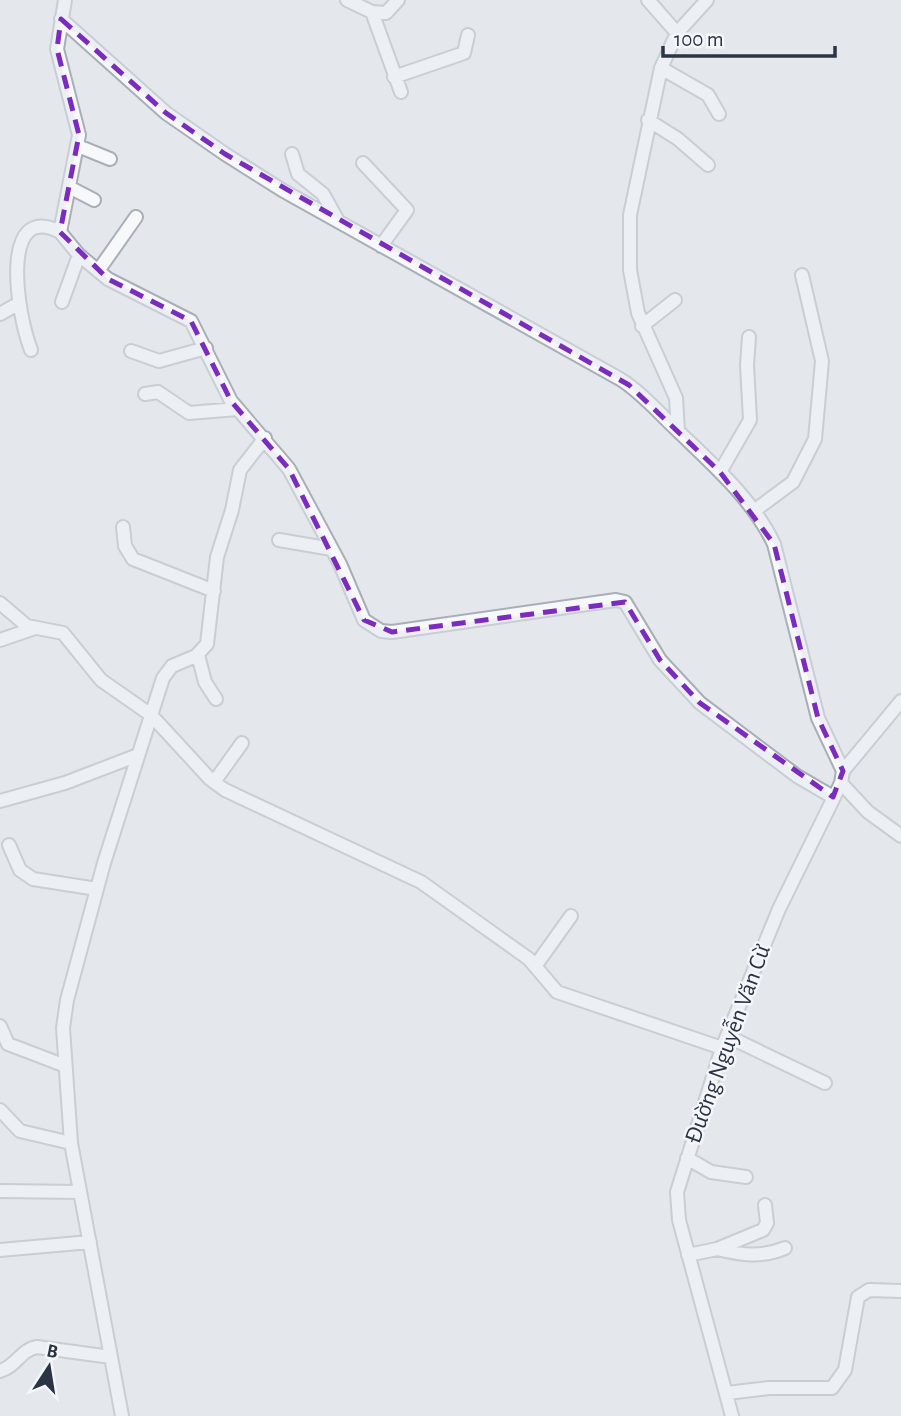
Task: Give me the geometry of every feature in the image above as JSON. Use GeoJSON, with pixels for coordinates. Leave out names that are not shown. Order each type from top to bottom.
{"type":"FeatureCollection","features":[{"type":"Feature","properties":{"kind":"street"},"geometry":{"type":"LineString","coordinates":[[60,232],[78,146],[77,120],[57,49],[65,0]]}},
{"type":"Feature","properties":{"kind":"street"},"geometry":{"type":"LineString","coordinates":[[347,0],[372,12],[386,13],[398,0]]}},
{"type":"Feature","properties":{"kind":"street"},"geometry":{"type":"LineString","coordinates":[[648,0],[677,33]]}},
{"type":"Feature","properties":{"kind":"street"},"geometry":{"type":"LineString","coordinates":[[678,432],[676,398],[642,326],[630,270],[630,215],[661,68],[677,33],[707,0]]}},
{"type":"Feature","properties":{"kind":"street"},"geometry":{"type":"LineString","coordinates":[[372,12],[401,92]]}},
{"type":"Feature","properties":{"kind":"street"},"geometry":{"type":"LineString","coordinates":[[61,19],[166,113],[282,190],[629,385],[720,472],[754,511],[774,544],[818,718],[842,777],[862,806],[901,836]]}},
{"type":"Feature","properties":{"kind":"street"},"geometry":{"type":"LineString","coordinates":[[394,77],[464,53],[468,35]]}},
{"type":"Feature","properties":{"kind":"street"},"geometry":{"type":"LineString","coordinates":[[661,68],[708,94],[719,114]]}},
{"type":"Feature","properties":{"kind":"street"},"geometry":{"type":"LineString","coordinates":[[648,120],[678,139],[708,165]]}},
{"type":"Feature","properties":{"kind":"street"},"geometry":{"type":"LineString","coordinates":[[78,146],[110,159]]}},
{"type":"Feature","properties":{"kind":"street"},"geometry":{"type":"LineString","coordinates":[[292,154],[298,174],[323,194],[339,222]]}},
{"type":"Feature","properties":{"kind":"street"},"geometry":{"type":"LineString","coordinates":[[363,163],[407,210],[381,246]]}},
{"type":"Feature","properties":{"kind":"street"},"geometry":{"type":"LineString","coordinates":[[69,187],[94,200]]}},
{"type":"Feature","properties":{"kind":"street"},"geometry":{"type":"LineString","coordinates":[[98,271],[135,217]]}},
{"type":"Feature","properties":{"kind":"street"},"geometry":{"type":"LineString","coordinates":[[31,350],[14,306],[9,278],[13,235],[20,227],[34,225],[60,232],[79,255],[108,279],[182,314],[196,328],[237,409],[265,438],[289,469],[332,549],[364,620],[381,631],[392,632],[617,600],[625,602],[660,660],[701,703],[797,776],[833,797]]}},
{"type":"Feature","properties":{"kind":"street"},"geometry":{"type":"LineString","coordinates":[[62,302],[79,255]]}},
{"type":"Feature","properties":{"kind":"street"},"geometry":{"type":"LineString","coordinates":[[754,511],[793,482],[815,439],[822,361],[802,275]]}},
{"type":"Feature","properties":{"kind":"street"},"geometry":{"type":"LineString","coordinates":[[642,326],[675,300]]}},
{"type":"Feature","properties":{"kind":"street"},"geometry":{"type":"LineString","coordinates":[[0,314],[14,306]]}},
{"type":"Feature","properties":{"kind":"street"},"geometry":{"type":"LineString","coordinates":[[720,472],[750,420],[747,365],[749,337]]}},
{"type":"Feature","properties":{"kind":"street"},"geometry":{"type":"LineString","coordinates":[[131,351],[159,361],[206,348]]}},
{"type":"Feature","properties":{"kind":"street"},"geometry":{"type":"LineString","coordinates":[[145,394],[158,392],[189,413],[237,409]]}},
{"type":"Feature","properties":{"kind":"street"},"geometry":{"type":"LineString","coordinates":[[121,1416],[71,1143],[63,1065],[63,1028],[67,1000],[97,889],[166,671],[198,655],[210,636],[217,557],[232,510],[240,470],[265,438]]}},
{"type":"Feature","properties":{"kind":"street"},"geometry":{"type":"LineString","coordinates":[[123,527],[125,546],[132,559],[214,591]]}},
{"type":"Feature","properties":{"kind":"street"},"geometry":{"type":"LineString","coordinates":[[279,540],[332,549]]}},
{"type":"Feature","properties":{"kind":"street"},"geometry":{"type":"LineString","coordinates":[[0,603],[18,621],[35,628],[64,633],[101,680],[151,715],[214,782],[242,801],[421,882],[536,965],[556,992],[724,1042],[825,1083]]}},
{"type":"Feature","properties":{"kind":"street"},"geometry":{"type":"LineString","coordinates":[[0,640],[35,628]]}},
{"type":"Feature","properties":{"kind":"street"},"geometry":{"type":"LineString","coordinates":[[198,655],[205,682],[216,699]]}},
{"type":"Feature","properties":{"kind":"street","name":"Đường Nguyễn Văn Cừ"},"geometry":{"type":"LineString","coordinates":[[732,1416],[688,1255],[677,1204],[687,1158],[724,1042],[779,909],[842,777],[901,701]]}},
{"type":"Feature","properties":{"kind":"street"},"geometry":{"type":"LineString","coordinates":[[214,782],[242,743]]}},
{"type":"Feature","properties":{"kind":"street"},"geometry":{"type":"LineString","coordinates":[[0,801],[65,783],[138,755]]}},
{"type":"Feature","properties":{"kind":"street"},"geometry":{"type":"LineString","coordinates":[[9,845],[20,870],[33,878],[97,889]]}},
{"type":"Feature","properties":{"kind":"street"},"geometry":{"type":"LineString","coordinates":[[536,965],[571,916]]}},
{"type":"Feature","properties":{"kind":"street"},"geometry":{"type":"LineString","coordinates":[[0,1026],[8,1044],[63,1065]]}},
{"type":"Feature","properties":{"kind":"street"},"geometry":{"type":"LineString","coordinates":[[0,1110],[20,1131],[71,1143]]}},
{"type":"Feature","properties":{"kind":"street"},"geometry":{"type":"LineString","coordinates":[[687,1158],[710,1171],[746,1177]]}},
{"type":"Feature","properties":{"kind":"street"},"geometry":{"type":"LineString","coordinates":[[0,1191],[80,1192]]}},
{"type":"Feature","properties":{"kind":"street"},"geometry":{"type":"LineString","coordinates":[[688,1255],[717,1249],[763,1230],[767,1223],[765,1205]]}},
{"type":"Feature","properties":{"kind":"street"},"geometry":{"type":"LineString","coordinates":[[0,1250],[90,1242]]}},
{"type":"Feature","properties":{"kind":"street"},"geometry":{"type":"LineString","coordinates":[[717,1249],[748,1256],[785,1248]]}},
{"type":"Feature","properties":{"kind":"street"},"geometry":{"type":"LineString","coordinates":[[727,1392],[769,1388],[832,1388],[845,1370],[858,1297],[869,1290],[901,1290]]}},
{"type":"Feature","properties":{"kind":"street"},"geometry":{"type":"LineString","coordinates":[[0,1371],[14,1365],[26,1350],[37,1347],[110,1357]]}},
{"type":"Feature","properties":{"kind":"highlighted area"},"geometry":{"type":"Polygon","coordinates":[[[61,19],[166,113],[225,154],[629,385],[720,472],[774,544],[818,718],[843,771],[833,797],[700,703],[660,660],[625,602],[392,632],[364,620],[289,469],[231,401],[191,321],[108,279],[60,232],[79,135],[57,49],[61,19]]]}}]}
